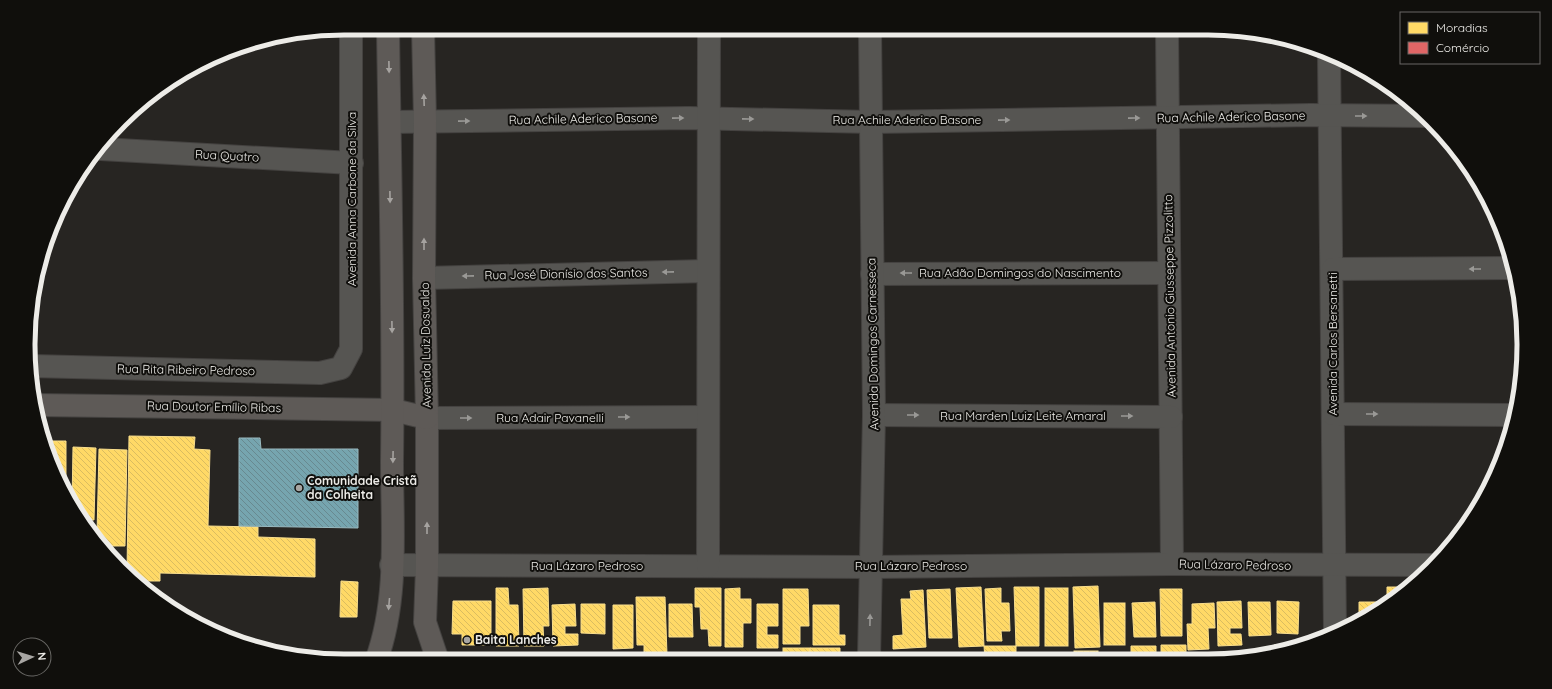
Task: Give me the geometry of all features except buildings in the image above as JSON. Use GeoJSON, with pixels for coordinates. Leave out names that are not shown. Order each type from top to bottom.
{"type":"FeatureCollection","features":[{"type":"Feature","properties":{"kind":"street","name":"Avenida Anna Carbone da Silva"},"geometry":{"type":"LineString","coordinates":[[341,368],[351,348],[351,35]]}},
{"type":"Feature","properties":{"kind":"street"},"geometry":{"type":"LineString","coordinates":[[378,654],[389,608],[391,565],[393,410],[388,35]]}},
{"type":"Feature","properties":{"kind":"street","name":"Avenida Luiz Dosualdo"},"geometry":{"type":"LineString","coordinates":[[422,35],[425,121],[424,278],[427,418],[427,567],[424,622],[435,654]]}},
{"type":"Feature","properties":{"kind":"street"},"geometry":{"type":"LineString","coordinates":[[708,35],[708,566]]}},
{"type":"Feature","properties":{"kind":"street","name":"Avenida Domingos Carnesseca"},"geometry":{"type":"LineString","coordinates":[[869,654],[874,415],[870,35]]}},
{"type":"Feature","properties":{"kind":"street","name":"Avenida Antonio Giusseppe Pizzolitto"},"geometry":{"type":"LineString","coordinates":[[1167,35],[1172,564]]}},
{"type":"Feature","properties":{"kind":"street","name":"Avenida Carlos Bersanetti"},"geometry":{"type":"LineString","coordinates":[[1330,61],[1333,269],[1335,626]]}},
{"type":"Feature","properties":{"kind":"street","name":"Rua Achile Aderico Basone"},"geometry":{"type":"LineString","coordinates":[[390,122],[709,118],[872,122],[1168,117],[1416,116]]}},
{"type":"Feature","properties":{"kind":"street","name":"Rua Quatro"},"geometry":{"type":"LineString","coordinates":[[105,149],[352,163]]}},
{"type":"Feature","properties":{"kind":"street"},"geometry":{"type":"LineString","coordinates":[[1333,269],[1507,268]]}},
{"type":"Feature","properties":{"kind":"street","name":"Rua José Dionísio dos Santos"},"geometry":{"type":"LineString","coordinates":[[424,278],[707,271]]}},
{"type":"Feature","properties":{"kind":"street","name":"Rua Adão Domingos do Nascimento"},"geometry":{"type":"LineString","coordinates":[[872,274],[1169,273]]}},
{"type":"Feature","properties":{"kind":"street","name":"Rua Rita Ribeiro Pedroso"},"geometry":{"type":"LineString","coordinates":[[36,366],[320,373],[341,368]]}},
{"type":"Feature","properties":{"kind":"street","name":"Rua Doutor Emílio Ribas"},"geometry":{"type":"LineString","coordinates":[[41,405],[393,410]]}},
{"type":"Feature","properties":{"kind":"street","name":"Rua Adair Pavanelli"},"geometry":{"type":"LineString","coordinates":[[393,410],[427,418],[708,417]]}},
{"type":"Feature","properties":{"kind":"street"},"geometry":{"type":"LineString","coordinates":[[1334,414],[1509,415]]}},
{"type":"Feature","properties":{"kind":"street","name":"Rua Marden Luiz Leite Amaral"},"geometry":{"type":"LineString","coordinates":[[874,415],[1171,417]]}},
{"type":"Feature","properties":{"kind":"street","name":"Rua Lázaro Pedroso"},"geometry":{"type":"LineString","coordinates":[[391,565],[427,567],[871,567],[1172,564],[1424,565]]}},
{"type":"Feature","properties":{"kind":"place","name":"Comunidade Cristã da Colheita"},"geometry":{"type":"Point","coordinates":[299,488]}},
{"type":"Feature","properties":{"kind":"place","name":"Baita Lanches"},"geometry":{"type":"Point","coordinates":[467,640]}}]}
